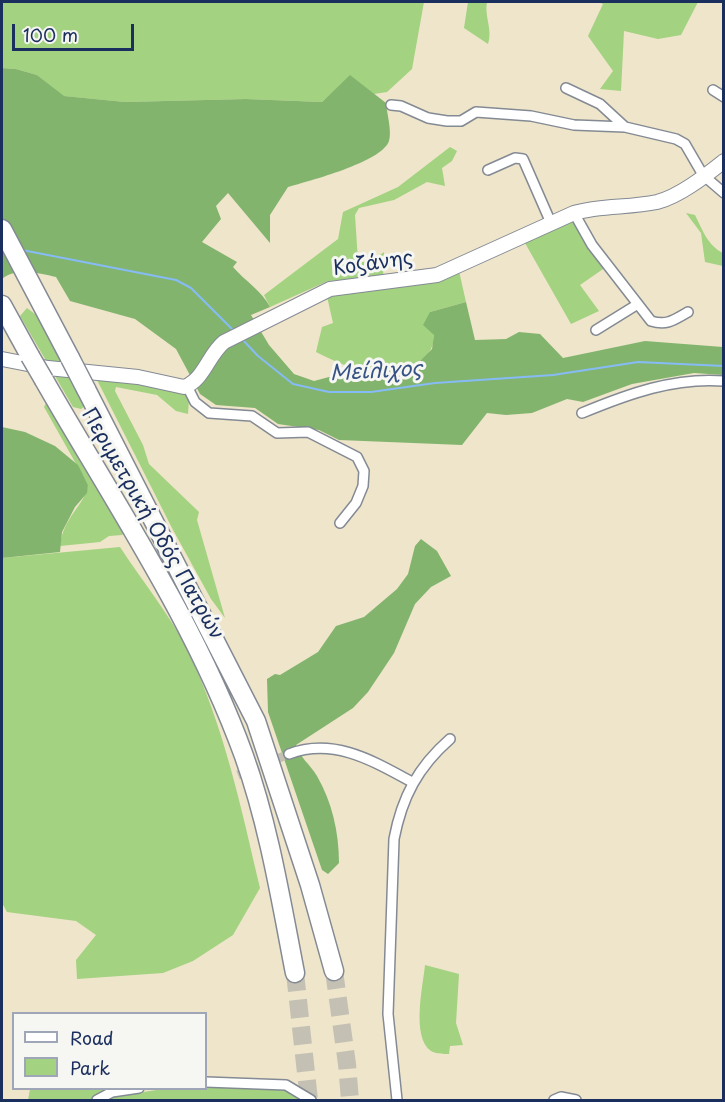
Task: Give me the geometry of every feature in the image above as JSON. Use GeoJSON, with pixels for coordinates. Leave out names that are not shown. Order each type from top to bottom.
{"type":"FeatureCollection","features":[{"type":"Feature","properties":{"kind":"highway","name":"Περιμετρική Οδός Πατρών"},"geometry":{"type":"LineString","coordinates":[[2,229],[256,720],[310,885],[334,971]]}},
{"type":"Feature","properties":{"kind":"highway","name":"Περιμετρική Οδός Πατρών"},"geometry":{"type":"LineString","coordinates":[[4,309],[175,601],[215,685],[244,757],[263,819],[295,973]]}},
{"type":"Feature","properties":{"kind":"street"},"geometry":{"type":"LineString","coordinates":[[566,88],[600,104],[625,127]]}},
{"type":"Feature","properties":{"kind":"street"},"geometry":{"type":"LineString","coordinates":[[713,90],[723,97]]}},
{"type":"Feature","properties":{"kind":"street"},"geometry":{"type":"LineString","coordinates":[[391,105],[447,122],[460,121],[476,112],[536,117],[581,126],[625,127],[676,139],[686,144],[703,175],[723,193]]}},
{"type":"Feature","properties":{"kind":"street"},"geometry":{"type":"LineString","coordinates":[[488,170],[515,158],[523,159],[551,223]]}},
{"type":"Feature","properties":{"kind":"street","name":"Κοζάνης"},"geometry":{"type":"LineString","coordinates":[[187,386],[198,378],[219,346],[252,326],[330,289],[437,274],[574,213],[592,208],[660,201],[723,161]]}},
{"type":"Feature","properties":{"kind":"street"},"geometry":{"type":"LineString","coordinates":[[574,213],[592,245],[651,321],[662,324],[671,323],[688,312]]}},
{"type":"Feature","properties":{"kind":"street"},"geometry":{"type":"LineString","coordinates":[[596,330],[638,304]]}},
{"type":"Feature","properties":{"kind":"street"},"geometry":{"type":"LineString","coordinates":[[2,359],[48,368],[138,377],[176,387],[187,386],[195,402],[209,413],[252,416],[277,433],[308,432],[357,457],[364,471],[363,486],[356,503],[340,523]]}},
{"type":"Feature","properties":{"kind":"street"},"geometry":{"type":"LineString","coordinates":[[582,413],[632,392],[699,379],[723,381]]}},
{"type":"Feature","properties":{"kind":"street"},"geometry":{"type":"LineString","coordinates":[[397,1101],[388,1014],[391,869],[397,824],[412,782],[431,757],[450,739]]}},
{"type":"Feature","properties":{"kind":"street"},"geometry":{"type":"LineString","coordinates":[[289,754],[315,747],[339,749],[369,760],[412,782]]}},
{"type":"Feature","properties":{"kind":"street"},"geometry":{"type":"LineString","coordinates":[[207,1083],[286,1086],[311,1101]]}},
{"type":"Feature","properties":{"kind":"street"},"geometry":{"type":"LineString","coordinates":[[97,1101],[112,1092],[130,1090]]}},
{"type":"Feature","properties":{"kind":"street"},"geometry":{"type":"LineString","coordinates":[[554,1101],[561,1097],[576,1101]]}},
{"type":"Feature","properties":{"kind":"green space"},"geometry":{"type":"Polygon","coordinates":[[[2,2],[424,2],[412,69],[387,92],[374,94],[350,76],[322,102],[246,99],[125,102],[63,96],[37,75],[2,68],[2,2]]]}},
{"type":"Feature","properties":{"kind":"green space"},"geometry":{"type":"Polygon","coordinates":[[[468,2],[487,2],[490,34],[488,44],[464,28],[468,2]]]}},
{"type":"Feature","properties":{"kind":"green space"},"geometry":{"type":"Polygon","coordinates":[[[598,2],[698,2],[681,35],[658,39],[624,31],[621,91],[600,89],[613,71],[588,36],[603,4],[598,2]]]}},
{"type":"Feature","properties":{"kind":"green space"},"geometry":{"type":"Polygon","coordinates":[[[2,68],[37,75],[64,96],[125,102],[246,99],[322,102],[350,75],[386,103],[390,137],[384,149],[344,170],[288,187],[270,215],[270,243],[228,193],[216,206],[221,219],[202,242],[237,262],[233,267],[267,301],[270,307],[251,315],[269,345],[294,374],[314,381],[344,373],[369,379],[394,374],[417,364],[432,349],[434,335],[423,325],[430,312],[466,302],[475,340],[506,339],[519,332],[540,334],[563,358],[645,341],[723,347],[723,375],[694,373],[632,384],[583,402],[567,399],[532,413],[506,415],[487,413],[462,445],[339,440],[319,430],[278,424],[255,408],[216,405],[200,394],[176,349],[135,319],[70,301],[56,277],[21,272],[7,275],[2,279],[2,68]]]}},
{"type":"Feature","properties":{"kind":"green space"},"geometry":{"type":"Polygon","coordinates":[[[450,147],[457,151],[452,161],[442,168],[445,186],[427,182],[394,200],[359,208],[355,215],[358,261],[369,263],[384,252],[383,279],[328,281],[270,307],[264,295],[338,239],[343,212],[398,187],[450,147]]]}},
{"type":"Feature","properties":{"kind":"green space"},"geometry":{"type":"Polygon","coordinates":[[[686,213],[695,215],[709,242],[723,253],[723,266],[705,262],[701,233],[686,213]]]}},
{"type":"Feature","properties":{"kind":"green space"},"geometry":{"type":"Polygon","coordinates":[[[572,219],[606,267],[580,285],[599,311],[571,324],[525,243],[572,219]]]}},
{"type":"Feature","properties":{"kind":"green space"},"geometry":{"type":"Polygon","coordinates":[[[459,271],[466,302],[430,312],[434,330],[433,345],[422,360],[413,366],[386,373],[374,372],[350,367],[316,352],[322,327],[333,323],[326,292],[459,271]]]}},
{"type":"Feature","properties":{"kind":"green space"},"geometry":{"type":"Polygon","coordinates":[[[27,308],[39,317],[85,406],[81,409],[73,407],[20,316],[27,308]]]}},
{"type":"Feature","properties":{"kind":"green space"},"geometry":{"type":"Polygon","coordinates":[[[95,376],[184,391],[189,399],[188,414],[176,411],[157,395],[116,387],[115,391],[143,445],[149,464],[199,512],[197,520],[225,618],[211,599],[172,528],[95,376]]]}},
{"type":"Feature","properties":{"kind":"green space"},"geometry":{"type":"Polygon","coordinates":[[[47,401],[125,531],[122,535],[109,536],[100,542],[60,546],[65,527],[83,499],[88,485],[44,407],[47,401]]]}},
{"type":"Feature","properties":{"kind":"green space"},"geometry":{"type":"Polygon","coordinates":[[[2,427],[25,432],[55,446],[78,465],[88,485],[87,493],[75,507],[62,532],[60,552],[2,558],[2,427]]]}},
{"type":"Feature","properties":{"kind":"green space"},"geometry":{"type":"Polygon","coordinates":[[[421,539],[437,551],[451,576],[431,587],[415,604],[394,653],[368,692],[353,708],[296,745],[322,786],[334,818],[339,863],[328,874],[322,870],[268,712],[267,679],[275,674],[280,675],[318,652],[336,626],[364,617],[397,589],[408,574],[415,546],[421,539]]]}},
{"type":"Feature","properties":{"kind":"green space"},"geometry":{"type":"Polygon","coordinates":[[[120,547],[173,624],[201,679],[222,738],[260,888],[233,935],[193,961],[163,973],[77,979],[76,960],[96,935],[76,921],[7,912],[2,903],[2,558],[120,547]]]}},
{"type":"Feature","properties":{"kind":"green space"},"geometry":{"type":"Polygon","coordinates":[[[425,965],[459,974],[456,1023],[463,1045],[450,1046],[449,1054],[431,1051],[421,1035],[420,1011],[425,965]]]}},
{"type":"Feature","properties":{"kind":"green space"},"geometry":{"type":"Polygon","coordinates":[[[224,1085],[249,1089],[284,1087],[307,1100],[28,1100],[30,1090],[108,1090],[111,1097],[156,1090],[207,1090],[207,1086],[224,1085]]]}},
{"type":"Feature","properties":{"kind":"waterway","name":"Μείλιχος"},"geometry":{"type":"LineString","coordinates":[[22,250],[176,280],[191,288],[234,331]]}},
{"type":"Feature","properties":{"kind":"waterway","name":"Μείλιχος"},"geometry":{"type":"LineString","coordinates":[[242,339],[258,356],[293,384],[329,392],[371,392],[435,383],[553,375],[638,362],[724,366]]}},
{"type":"Feature","properties":{"kind":"tunnel"},"geometry":{"type":"LineString","coordinates":[[238,775],[289,754]]}},
{"type":"Feature","properties":{"kind":"tunnel"},"geometry":{"type":"LineString","coordinates":[[334,971],[350,1100]]}},
{"type":"Feature","properties":{"kind":"tunnel"},"geometry":{"type":"LineString","coordinates":[[295,973],[309,1100]]}}]}
